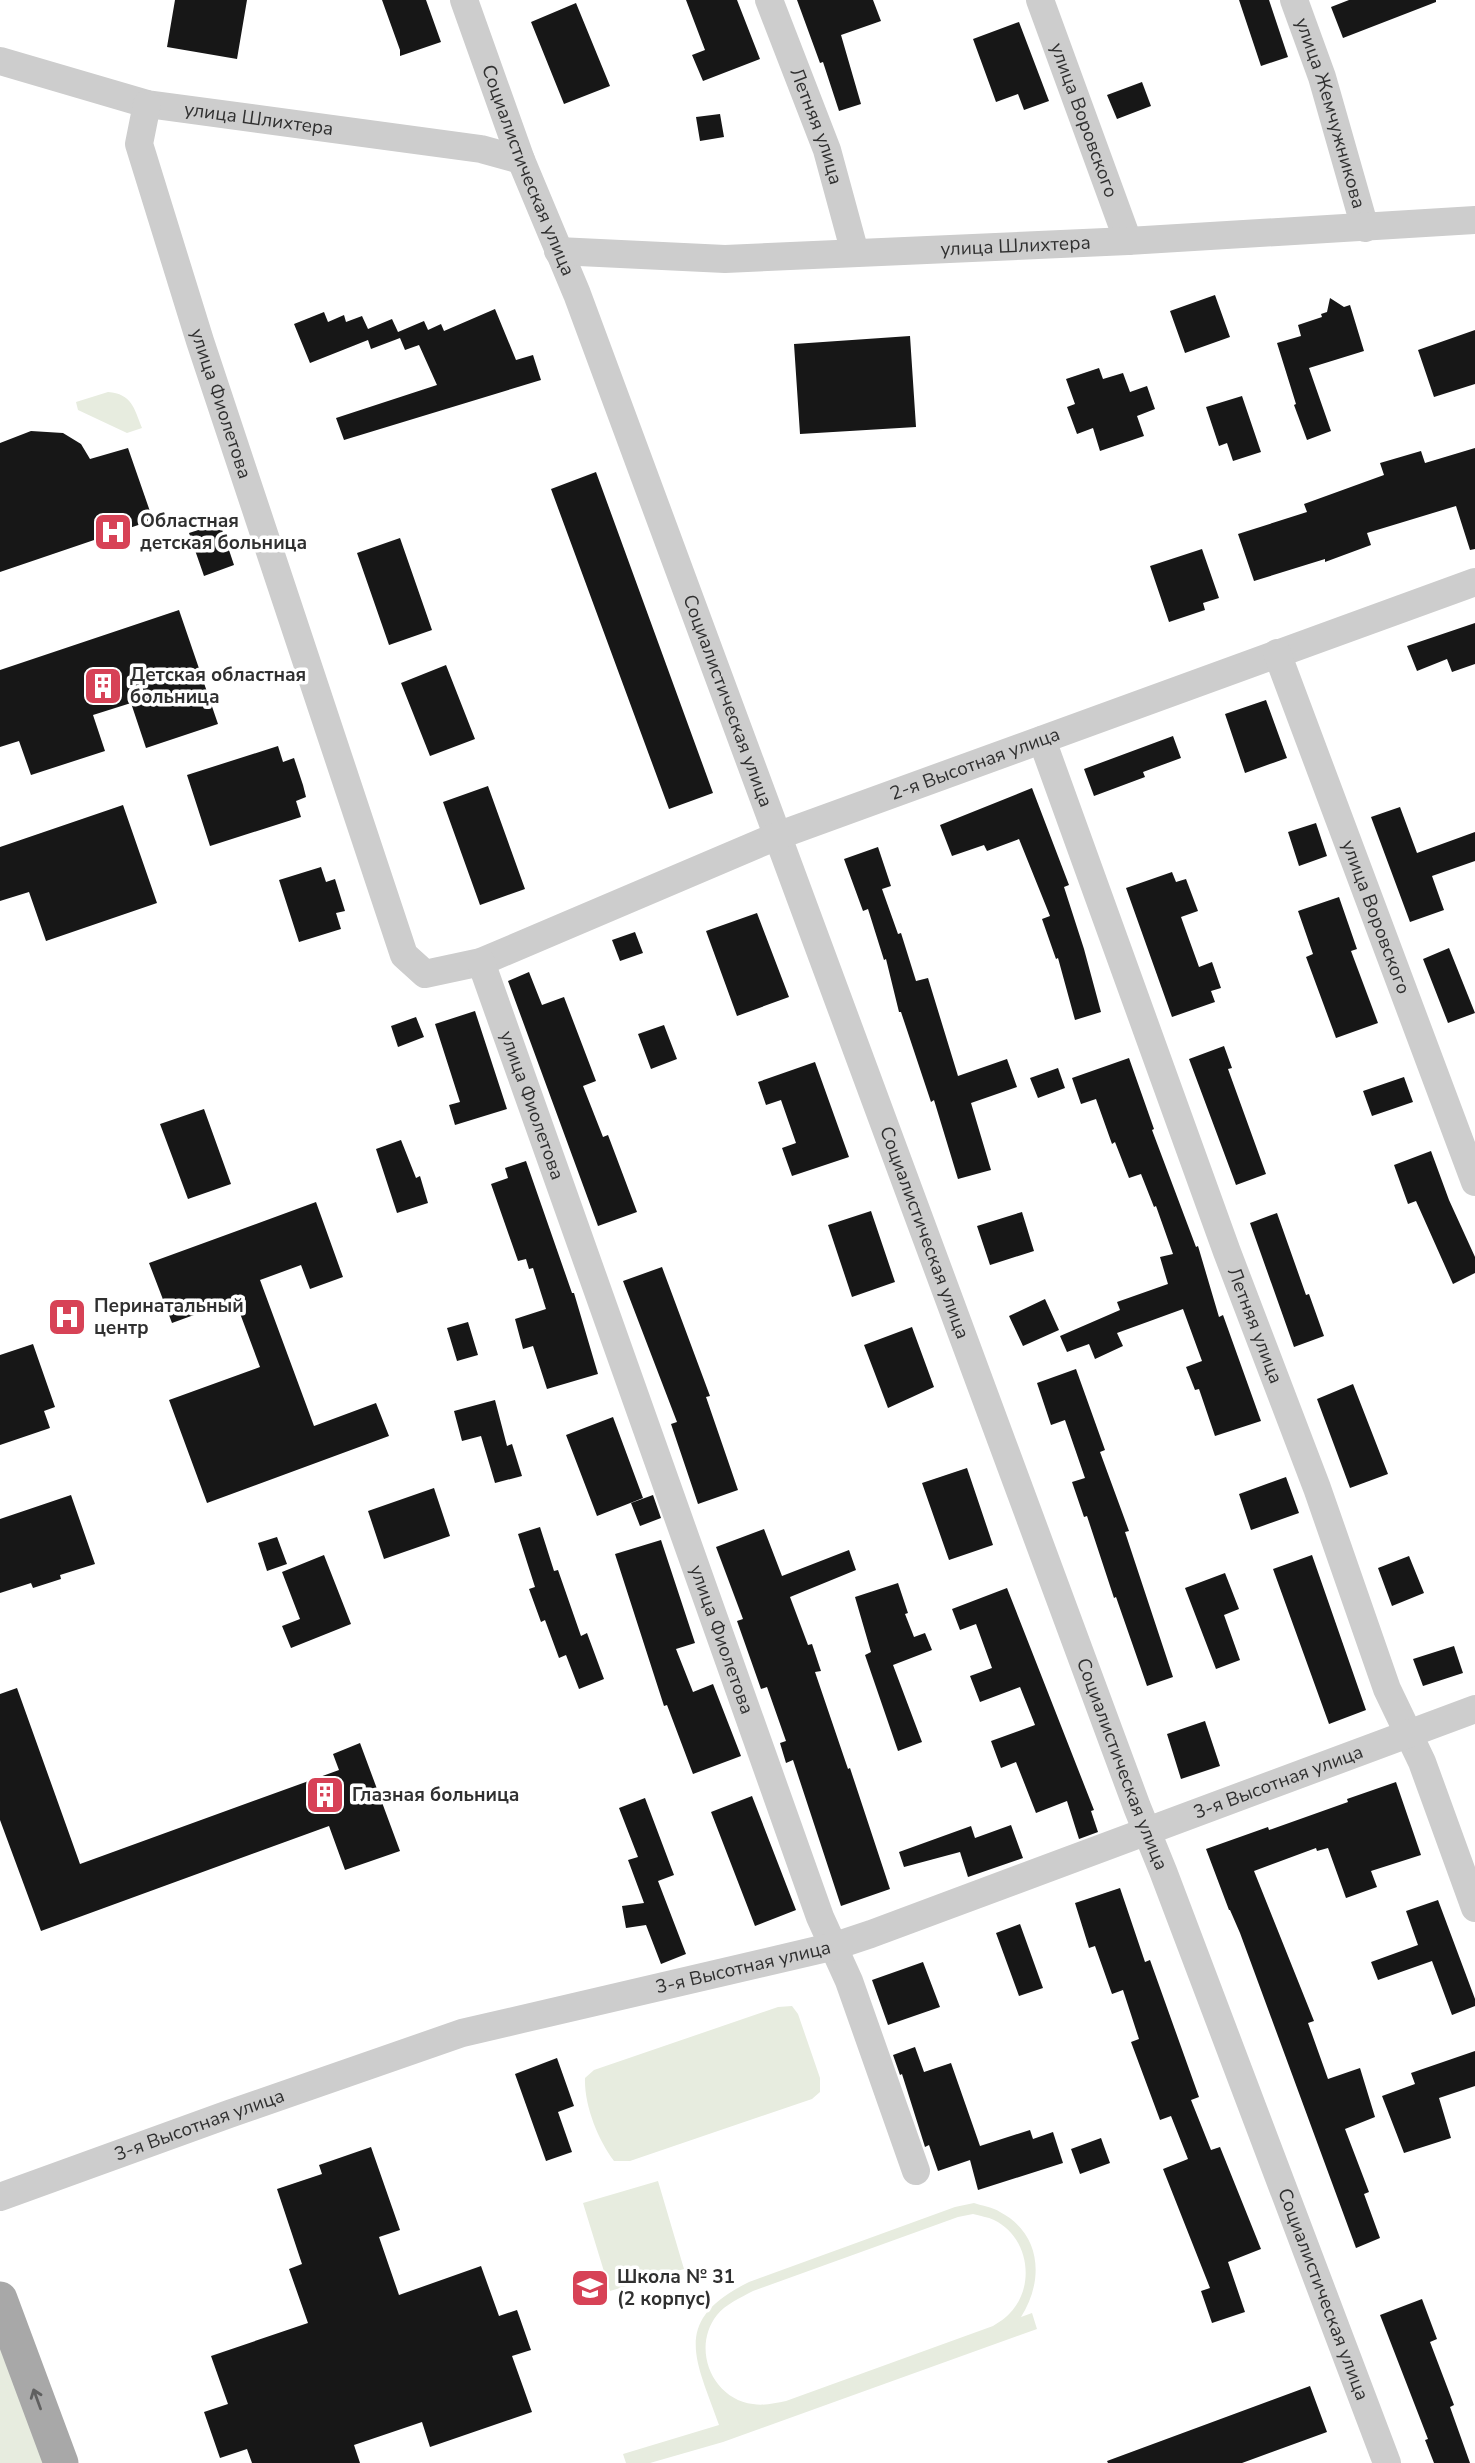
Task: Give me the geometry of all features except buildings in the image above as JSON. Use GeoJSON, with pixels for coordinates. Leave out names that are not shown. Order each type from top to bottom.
{"type":"FeatureCollection","features":[{"type":"Feature","properties":{"kind":"main road"},"geometry":{"type":"LineString","coordinates":[[0,2299],[61,2463]]}},
{"type":"Feature","properties":{"kind":"street","name":"Социалистическая улица"},"geometry":{"type":"LineString","coordinates":[[464,0],[521,160],[577,294],[1146,1832],[1387,2463]]}},
{"type":"Feature","properties":{"kind":"street","name":"Летняя улица"},"geometry":{"type":"LineString","coordinates":[[769,0],[827,149],[855,253]]}},
{"type":"Feature","properties":{"kind":"street","name":"улица Воровского"},"geometry":{"type":"LineString","coordinates":[[1040,0],[1128,242]]}},
{"type":"Feature","properties":{"kind":"street","name":"улица Жемчужникова"},"geometry":{"type":"LineString","coordinates":[[1294,0],[1322,77],[1365,228]]}},
{"type":"Feature","properties":{"kind":"street","name":"улица Шлихтера"},"geometry":{"type":"LineString","coordinates":[[0,61],[147,104],[481,149],[521,160]]}},
{"type":"Feature","properties":{"kind":"street","name":"улица Фиолетова"},"geometry":{"type":"LineString","coordinates":[[147,104],[139,144],[204,353],[404,955],[425,974],[481,962],[815,1904],[849,1981],[915,2171]]}},
{"type":"Feature","properties":{"kind":"street","name":"улица Шлихтера"},"geometry":{"type":"LineString","coordinates":[[558,251],[725,259],[1128,242],[1475,220]]}},
{"type":"Feature","properties":{"kind":"street","name":"2-я Высотная улица"},"geometry":{"type":"LineString","coordinates":[[481,962],[777,836],[1475,582]]}},
{"type":"Feature","properties":{"kind":"street","name":"улица Воровского"},"geometry":{"type":"LineString","coordinates":[[1277,653],[1475,1182]]}},
{"type":"Feature","properties":{"kind":"street","name":"Летняя улица"},"geometry":{"type":"LineString","coordinates":[[1042,740],[1227,1252],[1317,1488],[1387,1689],[1422,1762],[1475,1908]]}},
{"type":"Feature","properties":{"kind":"street","name":"3-я Высотная улица"},"geometry":{"type":"LineString","coordinates":[[0,2197],[462,2033],[835,1946],[1475,1709]]}},
{"type":"Feature","properties":{"kind":"shaded area"},"geometry":{"type":"Polygon","coordinates":[[[108,392],[116,393],[131,403],[142,428],[127,433],[78,410],[76,402],[108,392]]]}},
{"type":"Feature","properties":{"kind":"shaded area"},"geometry":{"type":"Polygon","coordinates":[[[792,2006],[798,2014],[820,2078],[820,2092],[812,2099],[630,2161],[614,2161],[598,2133],[587,2099],[585,2078],[594,2070],[778,2007],[792,2006]]]}},
{"type":"Feature","properties":{"kind":"shaded area"},"geometry":{"type":"Polygon","coordinates":[[[658,2181],[684,2269],[610,2291],[583,2203],[658,2181]]]}},
{"type":"Feature","properties":{"kind":"shaded area"},"geometry":{"type":"Polygon","coordinates":[[[974,2203],[994,2209],[1014,2221],[1024,2233],[1031,2245],[1036,2274],[1021,2317],[1032,2313],[1037,2329],[723,2442],[650,2463],[626,2463],[623,2454],[719,2425],[703,2380],[696,2343],[699,2327],[708,2312],[724,2297],[749,2282],[955,2207],[974,2203]],[[973,2214],[958,2217],[753,2291],[729,2304],[717,2315],[709,2328],[706,2342],[706,2356],[717,2382],[726,2393],[753,2404],[786,2401],[993,2326],[1008,2315],[1018,2302],[1026,2276],[1025,2263],[1015,2238],[1006,2228],[992,2219],[973,2214]]]}},
{"type":"Feature","properties":{"kind":"shaded area"},"geometry":{"type":"Polygon","coordinates":[[[0,2326],[51,2463],[0,2463],[0,2326]]]}},
{"type":"Feature","properties":{"kind":"place","name":"Областная детская больница"},"geometry":{"type":"Point","coordinates":[113,532]}},
{"type":"Feature","properties":{"kind":"place","name":"Детская областная больница"},"geometry":{"type":"Point","coordinates":[103,686]}},
{"type":"Feature","properties":{"kind":"place","name":"Перинатальный центр"},"geometry":{"type":"Point","coordinates":[67,1317]}},
{"type":"Feature","properties":{"kind":"place","name":"Глазная больница"},"geometry":{"type":"Point","coordinates":[325,1795]}},
{"type":"Feature","properties":{"kind":"place","name":"Школа № 31 (2 корпус)"},"geometry":{"type":"Point","coordinates":[590,2288]}}]}
